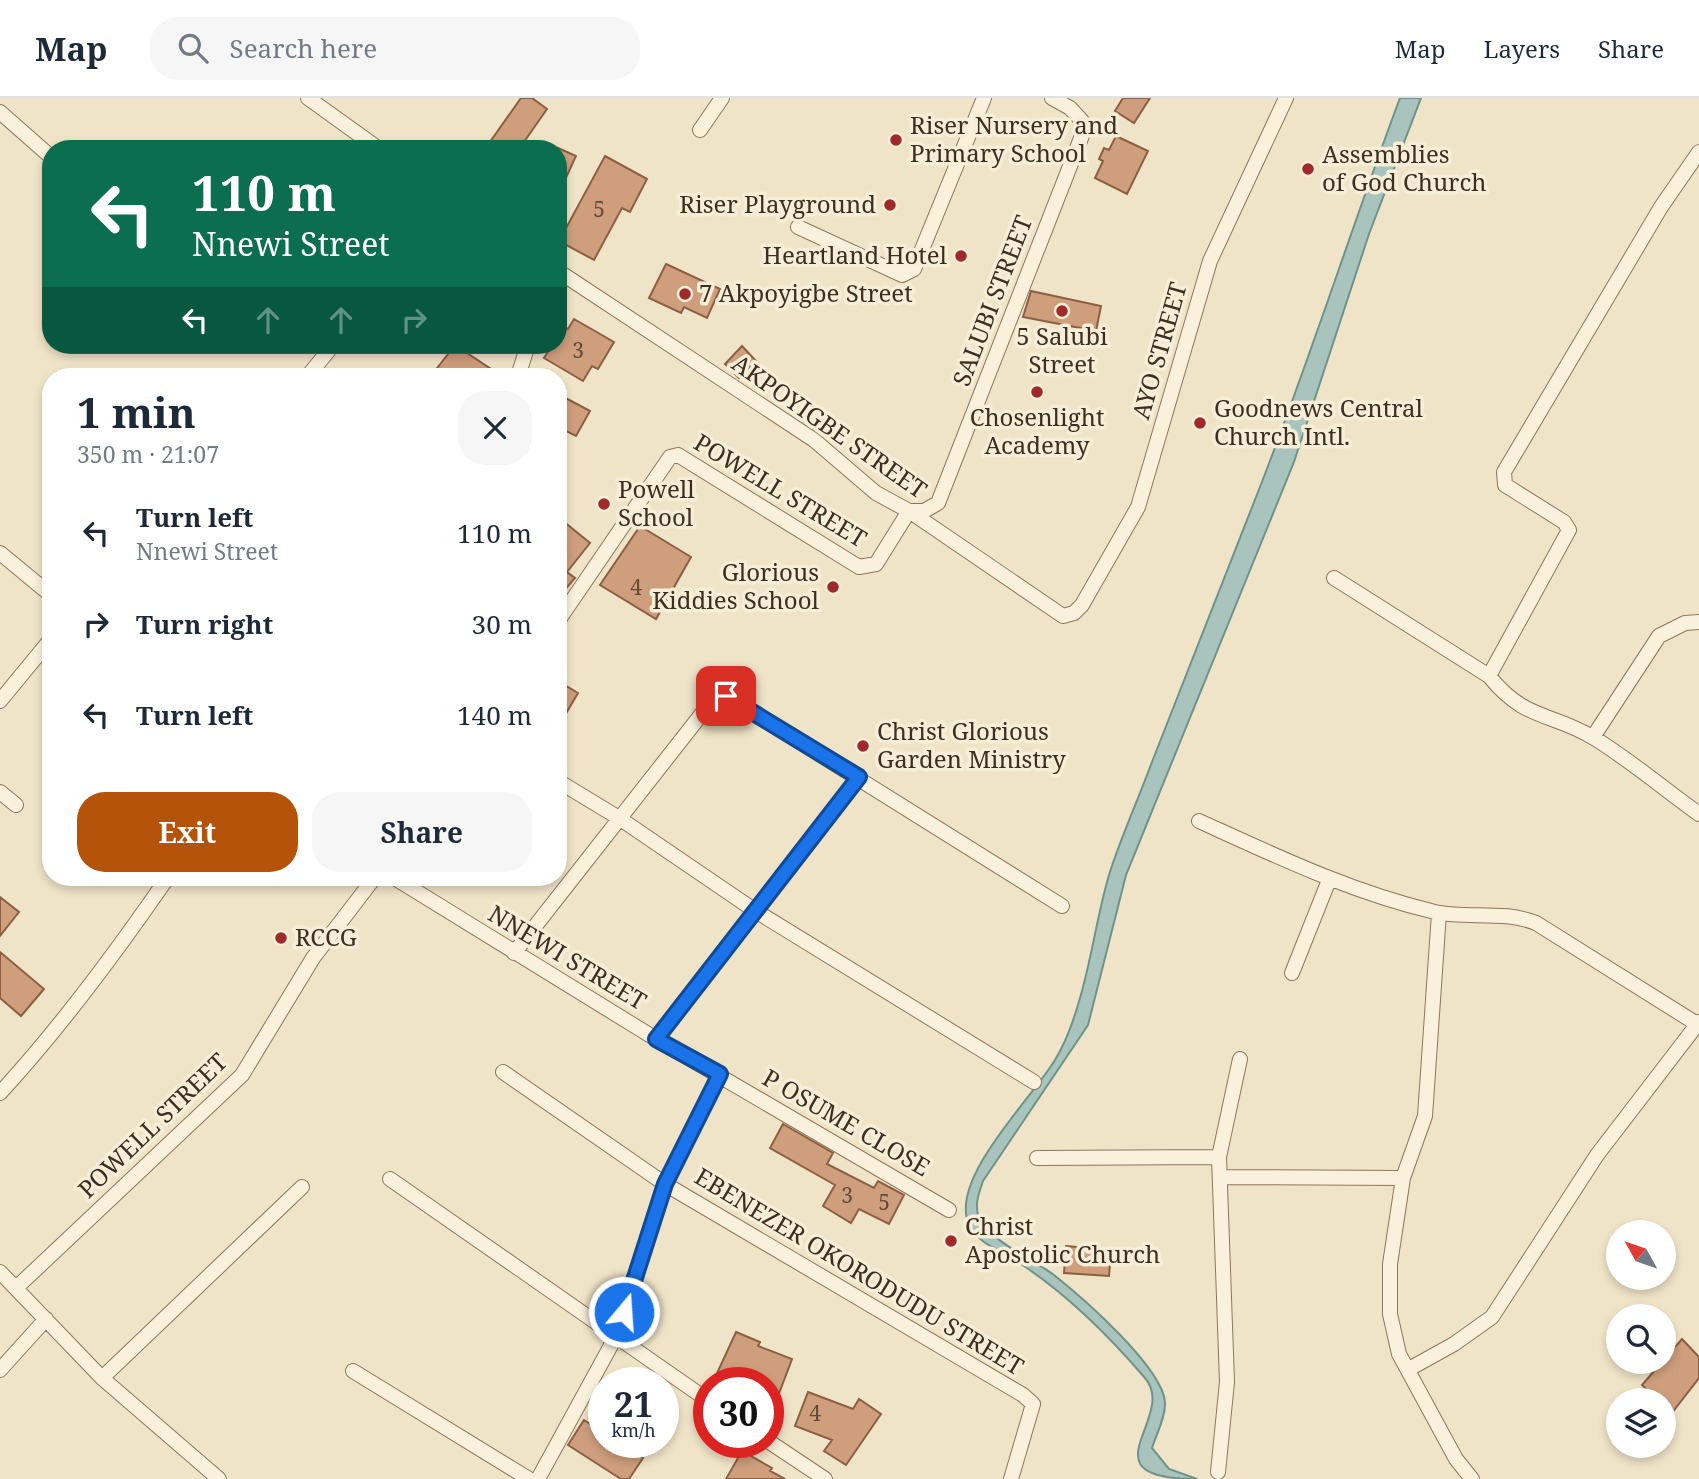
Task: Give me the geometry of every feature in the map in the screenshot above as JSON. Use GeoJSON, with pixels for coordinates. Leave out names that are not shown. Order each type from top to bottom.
{"type":"FeatureCollection","features":[{"type":"Feature","properties":{"kind":"street"},"geometry":{"type":"LineString","coordinates":[[308,98],[366,140]]}},
{"type":"Feature","properties":{"kind":"street"},"geometry":{"type":"LineString","coordinates":[[700,130],[722,98]]}},
{"type":"Feature","properties":{"kind":"street"},"geometry":{"type":"LineString","coordinates":[[798,227],[902,275],[909,273],[914,269],[984,98]]}},
{"type":"Feature","properties":{"kind":"street","name":"SALUBI STREET"},"geometry":{"type":"LineString","coordinates":[[909,511],[924,511],[938,503],[1083,133],[1082,121],[1070,108],[1052,98]]}},
{"type":"Feature","properties":{"kind":"street","name":"AYO STREET"},"geometry":{"type":"LineString","coordinates":[[1074,613],[1082,605],[1138,507],[1210,261],[1286,98]]}},
{"type":"Feature","properties":{"kind":"street"},"geometry":{"type":"LineString","coordinates":[[0,112],[42,149]]}},
{"type":"Feature","properties":{"kind":"street"},"geometry":{"type":"LineString","coordinates":[[1489,676],[1569,530],[1563,522],[1505,485],[1504,472],[1661,207],[1699,152]]}},
{"type":"Feature","properties":{"kind":"street","name":"AKPOYIGBE STREET"},"geometry":{"type":"LineString","coordinates":[[567,277],[814,440],[876,493],[909,511],[1063,616],[1074,613]]}},
{"type":"Feature","properties":{"kind":"street"},"geometry":{"type":"LineString","coordinates":[[315,368],[326,354]]}},
{"type":"Feature","properties":{"kind":"street","name":"POWELL STREET"},"geometry":{"type":"LineString","coordinates":[[567,608],[670,457],[678,455],[859,566],[876,564],[909,511]]}},
{"type":"Feature","properties":{"kind":"street"},"geometry":{"type":"LineString","coordinates":[[0,553],[42,588]]}},
{"type":"Feature","properties":{"kind":"street"},"geometry":{"type":"LineString","coordinates":[[1334,578],[1489,676],[1507,699],[1532,713],[1593,737],[1699,814]]}},
{"type":"Feature","properties":{"kind":"street"},"geometry":{"type":"LineString","coordinates":[[1593,737],[1659,636],[1685,623],[1699,622]]}},
{"type":"Feature","properties":{"kind":"street"},"geometry":{"type":"LineString","coordinates":[[0,701],[42,650]]}},
{"type":"Feature","properties":{"kind":"street"},"geometry":{"type":"LineString","coordinates":[[567,885],[715,697],[726,696],[1062,906]]}},
{"type":"Feature","properties":{"kind":"street"},"geometry":{"type":"LineString","coordinates":[[656,1039],[859,777]]}},
{"type":"Feature","properties":{"kind":"street"},"geometry":{"type":"LineString","coordinates":[[567,787],[619,818],[754,910],[1034,1082]]}},
{"type":"Feature","properties":{"kind":"street"},"geometry":{"type":"LineString","coordinates":[[0,792],[16,805]]}},
{"type":"Feature","properties":{"kind":"street"},"geometry":{"type":"LineString","coordinates":[[1199,821],[1329,880],[1439,913],[1521,917],[1536,923],[1698,1023],[1597,1155],[1492,1317],[1454,1344],[1409,1369]]}},
{"type":"Feature","properties":{"kind":"street"},"geometry":{"type":"LineString","coordinates":[[1292,973],[1329,880]]}},
{"type":"Feature","properties":{"kind":"street"},"geometry":{"type":"LineString","coordinates":[[0,1093],[99,970],[161,886]]}},
{"type":"Feature","properties":{"kind":"street","name":"POWELL STREET"},"geometry":{"type":"LineString","coordinates":[[16,1288],[242,1076],[313,958],[368,886]]}},
{"type":"Feature","properties":{"kind":"street","name":"NNEWI STREET"},"geometry":{"type":"LineString","coordinates":[[407,886],[656,1039],[720,1074]]}},
{"type":"Feature","properties":{"kind":"street"},"geometry":{"type":"LineString","coordinates":[[514,953],[566,886]]}},
{"type":"Feature","properties":{"kind":"street"},"geometry":{"type":"LineString","coordinates":[[1439,913],[1425,1116],[1403,1178],[1390,1264],[1390,1314],[1399,1353],[1456,1459],[1472,1479]]}},
{"type":"Feature","properties":{"kind":"street"},"geometry":{"type":"LineString","coordinates":[[1218,1472],[1227,1382],[1222,1177],[1219,1157],[1240,1059]]}},
{"type":"Feature","properties":{"kind":"street"},"geometry":{"type":"LineString","coordinates":[[503,1072],[665,1184]]}},
{"type":"Feature","properties":{"kind":"street"},"geometry":{"type":"LineString","coordinates":[[538,1479],[615,1338],[665,1184],[720,1074]]}},
{"type":"Feature","properties":{"kind":"street","name":"P OSUME CLOSE"},"geometry":{"type":"LineString","coordinates":[[720,1074],[949,1210]]}},
{"type":"Feature","properties":{"kind":"street"},"geometry":{"type":"LineString","coordinates":[[1037,1158],[1219,1157]]}},
{"type":"Feature","properties":{"kind":"street"},"geometry":{"type":"LineString","coordinates":[[1222,1177],[1403,1178]]}},
{"type":"Feature","properties":{"kind":"street"},"geometry":{"type":"LineString","coordinates":[[390,1179],[693,1390]]}},
{"type":"Feature","properties":{"kind":"street","name":"EBENEZER OKORODUDU STREET"},"geometry":{"type":"LineString","coordinates":[[665,1184],[1023,1395],[1033,1404],[1011,1479]]}},
{"type":"Feature","properties":{"kind":"street"},"geometry":{"type":"LineString","coordinates":[[102,1378],[302,1187]]}},
{"type":"Feature","properties":{"kind":"street"},"geometry":{"type":"LineString","coordinates":[[0,1272],[102,1378],[219,1479]]}},
{"type":"Feature","properties":{"kind":"street"},"geometry":{"type":"LineString","coordinates":[[0,1370],[46,1319]]}},
{"type":"Feature","properties":{"kind":"street"},"geometry":{"type":"LineString","coordinates":[[353,1371],[529,1479]]}},
{"type":"Feature","properties":{"kind":"street"},"geometry":{"type":"LineString","coordinates":[[784,1452],[825,1479]]}},
{"type":"Feature","properties":{"kind":"water"},"geometry":{"type":"Polygon","coordinates":[[[1400,98],[1421,98],[1369,234],[1294,462],[1126,875],[1088,1025],[983,1181],[978,1199],[979,1217],[992,1234],[1054,1275],[1101,1316],[1136,1352],[1161,1387],[1165,1407],[1152,1448],[1169,1469],[1197,1479],[1163,1476],[1144,1469],[1138,1457],[1151,1410],[1152,1394],[1145,1378],[1071,1303],[1014,1259],[982,1241],[967,1219],[966,1201],[972,1180],[984,1158],[1055,1060],[1070,1028],[1082,992],[1104,892],[1114,861],[1277,443],[1400,98]]]}},
{"type":"Feature","properties":{"kind":"building"},"geometry":{"type":"Polygon","coordinates":[[[521,98],[532,98],[547,109],[525,140],[491,140],[521,98]]]}},
{"type":"Feature","properties":{"kind":"building"},"geometry":{"type":"Polygon","coordinates":[[[1123,98],[1150,98],[1134,123],[1115,111],[1123,98]]]}},
{"type":"Feature","properties":{"kind":"building"},"geometry":{"type":"Polygon","coordinates":[[[1116,136],[1148,151],[1127,194],[1095,178],[1103,161],[1099,159],[1104,148],[1109,150],[1116,136]]]}},
{"type":"Feature","properties":{"kind":"building"},"geometry":{"type":"Polygon","coordinates":[[[567,152],[576,156],[567,176],[567,152]]]}},
{"type":"Feature","properties":{"kind":"building"},"geometry":{"type":"Polygon","coordinates":[[[605,156],[647,179],[630,212],[622,208],[594,260],[567,245],[567,226],[605,156]]]}},
{"type":"Feature","properties":{"kind":"building","name":"7 Akpoyigbe Street"},"geometry":{"type":"Polygon","coordinates":[[[666,264],[720,289],[707,318],[684,307],[681,313],[649,298],[666,264]]]}},
{"type":"Feature","properties":{"kind":"building","name":"5 Salubi Street"},"geometry":{"type":"Polygon","coordinates":[[[1031,291],[1101,306],[1096,331],[1023,317],[1031,291]]]}},
{"type":"Feature","properties":{"kind":"building"},"geometry":{"type":"Polygon","coordinates":[[[574,319],[614,342],[598,369],[592,366],[583,381],[567,372],[567,368],[561,368],[544,358],[546,354],[567,354],[568,329],[574,319]]]}},
{"type":"Feature","properties":{"kind":"building"},"geometry":{"type":"Polygon","coordinates":[[[742,346],[756,361],[739,378],[725,364],[742,346]]]}},
{"type":"Feature","properties":{"kind":"building"},"geometry":{"type":"Polygon","coordinates":[[[448,354],[468,354],[490,368],[437,368],[448,354]]]}},
{"type":"Feature","properties":{"kind":"building"},"geometry":{"type":"Polygon","coordinates":[[[567,399],[590,411],[576,436],[567,432],[567,399]]]}},
{"type":"Feature","properties":{"kind":"building"},"geometry":{"type":"Polygon","coordinates":[[[567,524],[590,543],[567,572],[567,524]]]}},
{"type":"Feature","properties":{"kind":"building"},"geometry":{"type":"Polygon","coordinates":[[[640,526],[691,557],[656,619],[600,585],[640,526]]]}},
{"type":"Feature","properties":{"kind":"building"},"geometry":{"type":"Polygon","coordinates":[[[567,572],[575,578],[567,587],[567,572]]]}},
{"type":"Feature","properties":{"kind":"building"},"geometry":{"type":"Polygon","coordinates":[[[567,686],[578,693],[567,712],[567,686]]]}},
{"type":"Feature","properties":{"kind":"building"},"geometry":{"type":"Polygon","coordinates":[[[0,897],[19,912],[0,936],[0,897]]]}},
{"type":"Feature","properties":{"kind":"building"},"geometry":{"type":"Polygon","coordinates":[[[0,952],[44,989],[21,1016],[0,998],[0,952]]]}},
{"type":"Feature","properties":{"kind":"building"},"geometry":{"type":"Polygon","coordinates":[[[783,1124],[833,1153],[827,1164],[874,1188],[878,1181],[904,1195],[889,1224],[859,1209],[851,1223],[823,1206],[835,1185],[770,1148],[783,1124]]]}},
{"type":"Feature","properties":{"kind":"building"},"geometry":{"type":"Polygon","coordinates":[[[1066,1246],[1111,1250],[1109,1276],[1064,1273],[1066,1246]]]}},
{"type":"Feature","properties":{"kind":"building"},"geometry":{"type":"Polygon","coordinates":[[[736,1332],[760,1342],[758,1346],[792,1359],[784,1380],[784,1367],[720,1367],[736,1332]]]}},
{"type":"Feature","properties":{"kind":"building"},"geometry":{"type":"Polygon","coordinates":[[[1682,1339],[1699,1357],[1699,1378],[1676,1408],[1676,1388],[1645,1388],[1642,1385],[1652,1374],[1676,1374],[1676,1346],[1682,1339]]]}},
{"type":"Feature","properties":{"kind":"building"},"geometry":{"type":"Polygon","coordinates":[[[808,1392],[853,1409],[859,1399],[881,1414],[846,1465],[824,1451],[832,1440],[795,1426],[808,1392]]]}},
{"type":"Feature","properties":{"kind":"building"},"geometry":{"type":"Polygon","coordinates":[[[584,1420],[588,1423],[588,1458],[568,1445],[584,1420]]]}},
{"type":"Feature","properties":{"kind":"building"},"geometry":{"type":"Polygon","coordinates":[[[588,1458],[643,1458],[629,1479],[621,1479],[588,1458]]]}},
{"type":"Feature","properties":{"kind":"building"},"geometry":{"type":"Polygon","coordinates":[[[738,1458],[754,1458],[785,1479],[726,1479],[738,1458]]]}},
{"type":"Feature","properties":{"kind":"place","name":"Riser Nursery and Primary School"},"geometry":{"type":"Point","coordinates":[896,140]}},
{"type":"Feature","properties":{"kind":"place","name":"Assemblies of God Church"},"geometry":{"type":"Point","coordinates":[1308,169]}},
{"type":"Feature","properties":{"kind":"place","name":"Riser Playground"},"geometry":{"type":"Point","coordinates":[890,205]}},
{"type":"Feature","properties":{"kind":"place","name":"Heartland Hotel"},"geometry":{"type":"Point","coordinates":[961,256]}},
{"type":"Feature","properties":{"kind":"place","name":"7 Akpoyigbe Street"},"geometry":{"type":"Point","coordinates":[685,294]}},
{"type":"Feature","properties":{"kind":"place","name":"5 Salubi Street"},"geometry":{"type":"Point","coordinates":[1062,311]}},
{"type":"Feature","properties":{"kind":"place","name":"Chosenlight Academy"},"geometry":{"type":"Point","coordinates":[1037,392]}},
{"type":"Feature","properties":{"kind":"place","name":"Goodnews Central Church Intl."},"geometry":{"type":"Point","coordinates":[1200,423]}},
{"type":"Feature","properties":{"kind":"place","name":"Powell School"},"geometry":{"type":"Point","coordinates":[604,504]}},
{"type":"Feature","properties":{"kind":"place","name":"Glorious Kiddies School"},"geometry":{"type":"Point","coordinates":[833,587]}},
{"type":"Feature","properties":{"kind":"place","name":"Christ Glorious Garden Ministry"},"geometry":{"type":"Point","coordinates":[863,746]}},
{"type":"Feature","properties":{"kind":"place","name":"RCCG"},"geometry":{"type":"Point","coordinates":[281,938]}},
{"type":"Feature","properties":{"kind":"place","name":"Christ Apostolic Church"},"geometry":{"type":"Point","coordinates":[951,1241]}},
{"type":"Feature","properties":{"kind":"route"},"geometry":{"type":"LineString","coordinates":[[624,1312],[665,1184],[720,1074],[656,1039],[859,777],[726,696]]}}]}
